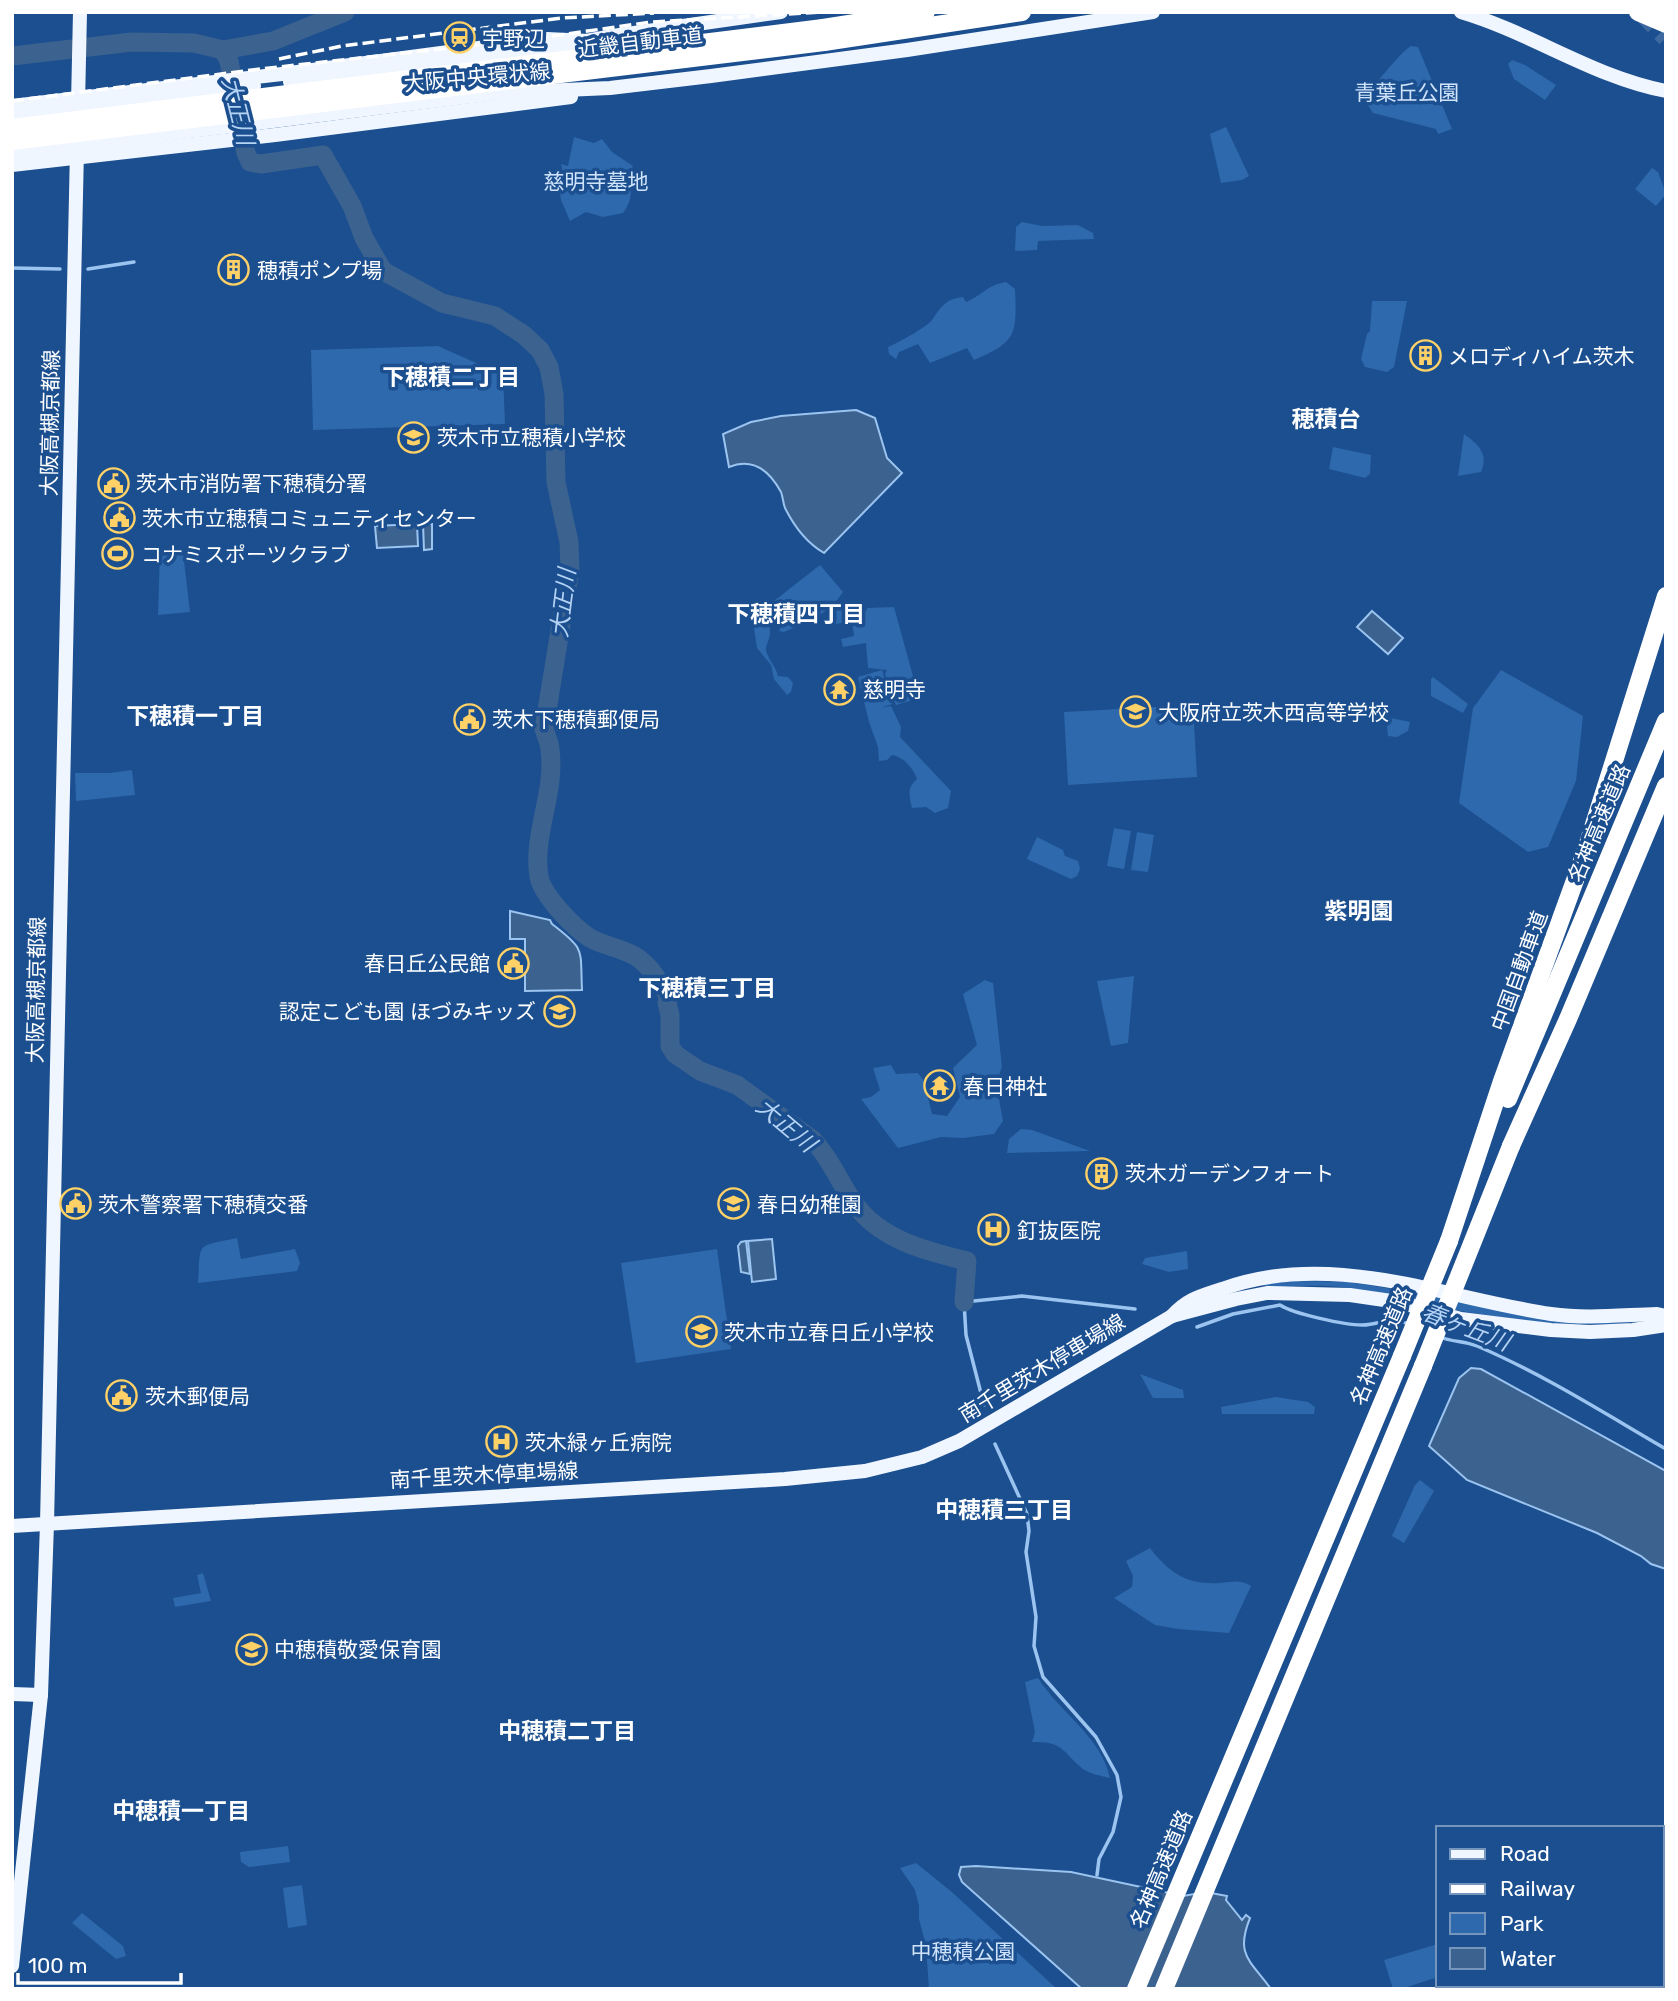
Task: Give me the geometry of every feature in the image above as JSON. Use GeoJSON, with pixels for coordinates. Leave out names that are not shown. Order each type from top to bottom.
{"type":"FeatureCollection","features":[{"type":"Feature","properties":{"kind":"highway","name":"近畿自動車道"},"geometry":{"type":"LineString","coordinates":[[12,141],[824,35],[926,12]]}},
{"type":"Feature","properties":{"kind":"highway","name":"近畿自動車道"},"geometry":{"type":"LineString","coordinates":[[12,128],[1022,12]]}},
{"type":"Feature","properties":{"kind":"highway"},"geometry":{"type":"LineString","coordinates":[[1638,12],[1666,24]]}},
{"type":"Feature","properties":{"kind":"highway","name":"中国自動車道"},"geometry":{"type":"LineString","coordinates":[[1449,1241],[1586,850],[1666,596]]}},
{"type":"Feature","properties":{"kind":"highway","name":"名神高速道路"},"geometry":{"type":"LineString","coordinates":[[1488,1136],[1666,721]]}},
{"type":"Feature","properties":{"kind":"highway"},"geometry":{"type":"LineString","coordinates":[[1164,1989],[1423,1366],[1511,1146],[1569,1019],[1666,786]]}},
{"type":"Feature","properties":{"kind":"highway"},"geometry":{"type":"LineString","coordinates":[[1642,842],[1666,795]]}},
{"type":"Feature","properties":{"kind":"highway","name":"名神高速道路"},"geometry":{"type":"LineString","coordinates":[[1136,1989],[1449,1241]]}},
{"type":"Feature","properties":{"kind":"main road","name":"大阪高槻京都線"},"geometry":{"type":"LineString","coordinates":[[12,1966],[41,1695],[47,1524],[58,922],[80,12]]}},
{"type":"Feature","properties":{"kind":"main road","name":"大阪中央環状線"},"geometry":{"type":"LineString","coordinates":[[12,116],[253,82],[490,59],[781,12]]}},
{"type":"Feature","properties":{"kind":"main road","name":"大阪中央環状線"},"geometry":{"type":"LineString","coordinates":[[12,152],[496,93],[610,88],[907,50],[1153,12]]}},
{"type":"Feature","properties":{"kind":"main road"},"geometry":{"type":"LineString","coordinates":[[1461,12],[1514,32],[1603,73],[1666,91]]}},
{"type":"Feature","properties":{"kind":"main road"},"geometry":{"type":"LineString","coordinates":[[12,106],[222,80],[253,82]]}},
{"type":"Feature","properties":{"kind":"main road"},"geometry":{"type":"LineString","coordinates":[[205,82],[212,143]]}},
{"type":"Feature","properties":{"kind":"main road"},"geometry":{"type":"LineString","coordinates":[[12,165],[565,99],[610,88]]}},
{"type":"Feature","properties":{"kind":"main road","name":"南千里茨木停車場線"},"geometry":{"type":"LineString","coordinates":[[1172,1316],[1185,1302],[1233,1285],[1278,1275],[1323,1274],[1396,1280],[1553,1314],[1657,1314],[1666,1317]]}},
{"type":"Feature","properties":{"kind":"main road","name":"南千里茨木停車場線"},"geometry":{"type":"LineString","coordinates":[[12,1526],[195,1516],[304,1506],[735,1483],[865,1471],[922,1457],[958,1441],[1172,1316],[1236,1298],[1267,1293],[1350,1295],[1398,1302],[1461,1319],[1551,1330],[1590,1332],[1666,1325]]}},
{"type":"Feature","properties":{"kind":"main road"},"geometry":{"type":"LineString","coordinates":[[12,1694],[41,1695]]}},
{"type":"Feature","properties":{"kind":"green space","name":"青葉丘公園"},"geometry":{"type":"Polygon","coordinates":[[[1411,46],[1418,47],[1452,129],[1438,134],[1436,129],[1373,113],[1363,98],[1411,46]]]}},
{"type":"Feature","properties":{"kind":"green space"},"geometry":{"type":"Polygon","coordinates":[[[1512,60],[1556,85],[1545,100],[1514,79],[1508,64],[1512,60]]]}},
{"type":"Feature","properties":{"kind":"green space"},"geometry":{"type":"Polygon","coordinates":[[[1226,127],[1249,176],[1242,180],[1221,183],[1210,134],[1226,127]]]}},
{"type":"Feature","properties":{"kind":"green space","name":"慈明寺墓地"},"geometry":{"type":"Polygon","coordinates":[[[574,137],[594,143],[602,139],[612,152],[633,166],[630,199],[623,213],[603,217],[586,212],[570,221],[561,200],[558,178],[563,173],[561,164],[568,166],[574,137]]]}},
{"type":"Feature","properties":{"kind":"green space"},"geometry":{"type":"Polygon","coordinates":[[[1652,168],[1658,172],[1666,194],[1656,206],[1635,189],[1652,168]]]}},
{"type":"Feature","properties":{"kind":"green space"},"geometry":{"type":"Polygon","coordinates":[[[1022,222],[1042,226],[1078,225],[1093,233],[1094,239],[1038,241],[1037,250],[1015,251],[1016,227],[1022,222]]]}},
{"type":"Feature","properties":{"kind":"green space"},"geometry":{"type":"Polygon","coordinates":[[[1006,282],[1015,289],[1015,317],[1011,335],[999,348],[974,360],[967,348],[930,363],[918,344],[899,352],[896,359],[889,354],[888,347],[924,327],[948,302],[963,297],[966,302],[994,285],[1006,282]]]}},
{"type":"Feature","properties":{"kind":"green space"},"geometry":{"type":"Polygon","coordinates":[[[1372,301],[1407,301],[1394,367],[1387,372],[1365,367],[1361,359],[1370,331],[1372,301]]]}},
{"type":"Feature","properties":{"kind":"green space"},"geometry":{"type":"Polygon","coordinates":[[[438,346],[503,375],[505,424],[313,430],[311,350],[438,346]]]}},
{"type":"Feature","properties":{"kind":"green space"},"geometry":{"type":"Polygon","coordinates":[[[1464,434],[1481,450],[1484,460],[1481,472],[1458,476],[1464,434]]]}},
{"type":"Feature","properties":{"kind":"green space"},"geometry":{"type":"Polygon","coordinates":[[[1333,447],[1371,455],[1370,474],[1365,478],[1329,469],[1333,447]]]}},
{"type":"Feature","properties":{"kind":"green space"},"geometry":{"type":"Polygon","coordinates":[[[160,552],[183,552],[190,612],[158,615],[160,552]]]}},
{"type":"Feature","properties":{"kind":"green space"},"geometry":{"type":"Polygon","coordinates":[[[820,565],[843,592],[831,606],[817,616],[784,632],[779,631],[782,623],[780,615],[769,607],[820,565]]]}},
{"type":"Feature","properties":{"kind":"green space"},"geometry":{"type":"Polygon","coordinates":[[[842,603],[867,611],[867,608],[894,607],[919,698],[896,705],[885,674],[887,670],[868,668],[866,643],[843,647],[841,639],[854,636],[852,621],[836,624],[827,617],[842,603]]]}},
{"type":"Feature","properties":{"kind":"green space"},"geometry":{"type":"Polygon","coordinates":[[[764,607],[768,610],[770,630],[766,650],[778,676],[788,677],[793,683],[791,692],[787,695],[774,679],[771,665],[757,648],[752,616],[764,607]]]}},
{"type":"Feature","properties":{"kind":"green space"},"geometry":{"type":"Polygon","coordinates":[[[882,670],[892,704],[881,708],[891,706],[901,727],[900,737],[951,791],[948,808],[935,813],[926,807],[912,808],[910,792],[917,779],[910,767],[892,755],[887,760],[879,761],[878,747],[858,677],[882,670]]]}},
{"type":"Feature","properties":{"kind":"green space"},"geometry":{"type":"Polygon","coordinates":[[[1501,670],[1583,716],[1576,781],[1548,847],[1528,852],[1459,803],[1473,708],[1501,670]]]}},
{"type":"Feature","properties":{"kind":"green space"},"geometry":{"type":"Polygon","coordinates":[[[1433,677],[1468,704],[1463,713],[1431,696],[1433,677]]]}},
{"type":"Feature","properties":{"kind":"green space"},"geometry":{"type":"Polygon","coordinates":[[[1193,705],[1197,777],[1068,785],[1064,712],[1193,705]]]}},
{"type":"Feature","properties":{"kind":"green space"},"geometry":{"type":"Polygon","coordinates":[[[1386,717],[1410,722],[1408,731],[1397,737],[1388,736],[1386,717]]]}},
{"type":"Feature","properties":{"kind":"green space"},"geometry":{"type":"Polygon","coordinates":[[[132,770],[135,795],[76,801],[75,773],[132,770]]]}},
{"type":"Feature","properties":{"kind":"green space"},"geometry":{"type":"Polygon","coordinates":[[[1114,828],[1131,831],[1124,869],[1107,866],[1114,828]]]}},
{"type":"Feature","properties":{"kind":"green space"},"geometry":{"type":"Polygon","coordinates":[[[1137,832],[1154,835],[1148,872],[1131,870],[1137,832]]]}},
{"type":"Feature","properties":{"kind":"green space"},"geometry":{"type":"Polygon","coordinates":[[[1037,837],[1063,850],[1065,856],[1078,861],[1080,869],[1077,876],[1071,879],[1027,859],[1037,837]]]}},
{"type":"Feature","properties":{"kind":"green space"},"geometry":{"type":"Polygon","coordinates":[[[1134,976],[1128,1043],[1111,1046],[1097,981],[1134,976]]]}},
{"type":"Feature","properties":{"kind":"green space"},"geometry":{"type":"Polygon","coordinates":[[[985,980],[993,983],[1002,1067],[998,1087],[1003,1121],[994,1134],[963,1138],[941,1137],[898,1148],[861,1099],[871,1097],[880,1090],[873,1068],[891,1065],[896,1074],[918,1073],[924,1081],[932,1114],[947,1116],[960,1097],[953,1068],[977,1045],[963,994],[985,980]]]}},
{"type":"Feature","properties":{"kind":"green space"},"geometry":{"type":"Polygon","coordinates":[[[1021,1129],[1032,1130],[1090,1151],[1007,1153],[1009,1139],[1021,1129]]]}},
{"type":"Feature","properties":{"kind":"green space"},"geometry":{"type":"Polygon","coordinates":[[[237,1238],[241,1259],[295,1249],[300,1263],[297,1271],[198,1283],[199,1260],[203,1248],[237,1238]]]}},
{"type":"Feature","properties":{"kind":"green space"},"geometry":{"type":"Polygon","coordinates":[[[717,1249],[731,1349],[636,1363],[621,1263],[717,1249]]]}},
{"type":"Feature","properties":{"kind":"green space"},"geometry":{"type":"Polygon","coordinates":[[[1187,1251],[1188,1269],[1169,1272],[1142,1264],[1145,1258],[1187,1251]]]}},
{"type":"Feature","properties":{"kind":"green space"},"geometry":{"type":"Polygon","coordinates":[[[1296,1281],[1349,1282],[1605,1323],[1643,1322],[1577,1324],[1532,1321],[1488,1316],[1350,1288],[1264,1288],[1266,1284],[1296,1281]]]}},
{"type":"Feature","properties":{"kind":"green space"},"geometry":{"type":"Polygon","coordinates":[[[1140,1374],[1183,1390],[1184,1398],[1153,1398],[1140,1374]]]}},
{"type":"Feature","properties":{"kind":"green space"},"geometry":{"type":"Polygon","coordinates":[[[1276,1397],[1308,1402],[1315,1407],[1314,1414],[1222,1414],[1221,1407],[1276,1397]]]}},
{"type":"Feature","properties":{"kind":"green space"},"geometry":{"type":"Polygon","coordinates":[[[1420,1480],[1434,1491],[1404,1543],[1392,1536],[1415,1485],[1420,1480]]]}},
{"type":"Feature","properties":{"kind":"green space"},"geometry":{"type":"Polygon","coordinates":[[[1150,1548],[1164,1564],[1180,1576],[1198,1582],[1239,1582],[1251,1586],[1229,1633],[1155,1625],[1114,1598],[1132,1587],[1133,1576],[1126,1561],[1150,1548]]]}},
{"type":"Feature","properties":{"kind":"green space"},"geometry":{"type":"Polygon","coordinates":[[[203,1573],[211,1601],[175,1607],[173,1598],[201,1593],[197,1575],[203,1573]]]}},
{"type":"Feature","properties":{"kind":"green space"},"geometry":{"type":"Polygon","coordinates":[[[1038,1678],[1089,1737],[1105,1763],[1110,1778],[1086,1771],[1062,1749],[1051,1743],[1032,1742],[1035,1732],[1025,1682],[1038,1678]]]}},
{"type":"Feature","properties":{"kind":"green space"},"geometry":{"type":"Polygon","coordinates":[[[288,1846],[290,1862],[249,1867],[241,1862],[240,1852],[288,1846]]]}},
{"type":"Feature","properties":{"kind":"green space","name":"中穂積公園"},"geometry":{"type":"Polygon","coordinates":[[[916,1863],[953,1893],[1057,1989],[929,1989],[926,1946],[919,1919],[919,1906],[915,1890],[900,1868],[916,1863]]]}},
{"type":"Feature","properties":{"kind":"green space"},"geometry":{"type":"Polygon","coordinates":[[[302,1885],[307,1925],[288,1928],[283,1888],[302,1885]]]}},
{"type":"Feature","properties":{"kind":"green space"},"geometry":{"type":"Polygon","coordinates":[[[82,1913],[123,1946],[126,1956],[116,1959],[72,1923],[82,1913]]]}},
{"type":"Feature","properties":{"kind":"green space"},"geometry":{"type":"Polygon","coordinates":[[[1436,1945],[1436,1978],[1393,1989],[1384,1960],[1436,1945]]]}},
{"type":"Feature","properties":{"kind":"water"},"geometry":{"type":"Polygon","coordinates":[[[856,410],[875,418],[887,458],[902,473],[824,553],[797,528],[785,508],[781,492],[766,472],[746,464],[729,467],[723,434],[751,422],[781,416],[856,410]]]}},
{"type":"Feature","properties":{"kind":"water"},"geometry":{"type":"Polygon","coordinates":[[[417,524],[418,546],[377,548],[375,526],[417,524]]]}},
{"type":"Feature","properties":{"kind":"water"},"geometry":{"type":"Polygon","coordinates":[[[423,524],[432,524],[432,549],[424,550],[423,524]]]}},
{"type":"Feature","properties":{"kind":"water"},"geometry":{"type":"Polygon","coordinates":[[[1372,611],[1403,638],[1388,654],[1357,627],[1372,611]]]}},
{"type":"Feature","properties":{"kind":"water"},"geometry":{"type":"Polygon","coordinates":[[[510,911],[550,920],[571,939],[581,958],[582,990],[525,991],[525,939],[510,939],[510,911]]]}},
{"type":"Feature","properties":{"kind":"water"},"geometry":{"type":"Polygon","coordinates":[[[772,1239],[776,1279],[752,1282],[748,1241],[772,1239]]]}},
{"type":"Feature","properties":{"kind":"water"},"geometry":{"type":"Polygon","coordinates":[[[746,1241],[750,1274],[741,1272],[738,1246],[746,1241]]]}},
{"type":"Feature","properties":{"kind":"water"},"geometry":{"type":"Polygon","coordinates":[[[1471,1368],[1481,1369],[1666,1471],[1666,1569],[1651,1564],[1597,1533],[1467,1480],[1429,1446],[1459,1378],[1471,1368]]]}},
{"type":"Feature","properties":{"kind":"water"},"geometry":{"type":"Polygon","coordinates":[[[961,1867],[1071,1872],[1183,1896],[1206,1892],[1227,1896],[1226,1900],[1242,1920],[1246,1915],[1250,1918],[1244,1941],[1247,1956],[1271,1989],[1082,1989],[962,1882],[959,1875],[961,1867]]]}},
{"type":"Feature","properties":{"kind":"waterway","name":"大正川"},"geometry":{"type":"LineString","coordinates":[[12,56],[132,42],[194,43],[223,50],[273,41],[345,12]]}},
{"type":"Feature","properties":{"kind":"waterway","name":"大正川"},"geometry":{"type":"LineString","coordinates":[[223,50],[229,61],[250,162],[261,164],[323,155],[352,206],[364,238],[383,271],[442,303],[495,316],[524,335],[540,350],[549,367],[554,394],[556,482],[569,542],[570,569],[544,729],[551,766],[538,861],[539,877],[546,893],[583,933],[595,941],[635,956],[650,969],[669,997],[667,1003],[670,1015],[670,1046],[675,1054],[700,1071],[737,1085],[813,1140],[854,1203],[877,1226],[920,1248],[967,1261],[964,1302]]}},
{"type":"Feature","properties":{"kind":"waterway"},"geometry":{"type":"LineString","coordinates":[[88,269],[134,262]]}},
{"type":"Feature","properties":{"kind":"waterway"},"geometry":{"type":"LineString","coordinates":[[12,268],[60,269]]}},
{"type":"Feature","properties":{"kind":"waterway","name":"春ヶ丘川"},"geometry":{"type":"LineString","coordinates":[[984,1405],[966,1335],[964,1302],[1022,1296],[1135,1309]]}},
{"type":"Feature","properties":{"kind":"waterway","name":"春ヶ丘川"},"geometry":{"type":"LineString","coordinates":[[1197,1327],[1233,1314],[1280,1305],[1344,1323],[1369,1325],[1395,1320],[1411,1325]]}},
{"type":"Feature","properties":{"kind":"waterway","name":"春ヶ丘川"},"geometry":{"type":"LineString","coordinates":[[1440,1337],[1477,1346],[1526,1369],[1666,1449]]}},
{"type":"Feature","properties":{"kind":"waterway"},"geometry":{"type":"LineString","coordinates":[[995,1444],[1027,1514],[1029,1531],[1026,1552],[1036,1617],[1034,1646],[1043,1677],[1096,1737],[1117,1775],[1121,1797],[1113,1832],[1099,1859],[1097,1875]]}},
{"type":"Feature","properties":{"kind":"tunnel"},"geometry":{"type":"LineString","coordinates":[[1642,13],[1666,38]]}},
{"type":"Feature","properties":{"kind":"railway"},"geometry":{"type":"LineString","coordinates":[[12,101],[252,70],[539,38],[651,22],[822,12]]}},
{"type":"Feature","properties":{"kind":"railway"},"geometry":{"type":"LineString","coordinates":[[279,59],[342,46],[562,18],[654,13]]}},
{"type":"Feature","properties":{"kind":"place","name":"宇野辺"},"geometry":{"type":"Point","coordinates":[459,38]}},
{"type":"Feature","properties":{"kind":"place","name":"穂積ポンプ場"},"geometry":{"type":"Point","coordinates":[234,270]}},
{"type":"Feature","properties":{"kind":"place","name":"メロディハイム茨木"},"geometry":{"type":"Point","coordinates":[1425,356]}},
{"type":"Feature","properties":{"kind":"place","name":"茨木市立穂積小学校"},"geometry":{"type":"Point","coordinates":[414,437]}},
{"type":"Feature","properties":{"kind":"place","name":"茨木市消防署下穂積分署"},"geometry":{"type":"Point","coordinates":[113,483]}},
{"type":"Feature","properties":{"kind":"place","name":"茨木市立穂積コミュニティセンター"},"geometry":{"type":"Point","coordinates":[119,518]}},
{"type":"Feature","properties":{"kind":"place","name":"コナミスポーツクラブ"},"geometry":{"type":"Point","coordinates":[118,554]}},
{"type":"Feature","properties":{"kind":"place","name":"慈明寺"},"geometry":{"type":"Point","coordinates":[840,689]}},
{"type":"Feature","properties":{"kind":"place","name":"大阪府立茨木西高等学校"},"geometry":{"type":"Point","coordinates":[1135,712]}},
{"type":"Feature","properties":{"kind":"place","name":"茨木下穂積郵便局"},"geometry":{"type":"Point","coordinates":[469,719]}},
{"type":"Feature","properties":{"kind":"place","name":"春日丘公民館"},"geometry":{"type":"Point","coordinates":[513,963]}},
{"type":"Feature","properties":{"kind":"place","name":"認定こども園 ほづみキッズ"},"geometry":{"type":"Point","coordinates":[559,1011]}},
{"type":"Feature","properties":{"kind":"place","name":"春日神社"},"geometry":{"type":"Point","coordinates":[940,1086]}},
{"type":"Feature","properties":{"kind":"place","name":"茨木ガーデンフォート"},"geometry":{"type":"Point","coordinates":[1102,1173]}},
{"type":"Feature","properties":{"kind":"place","name":"茨木警察署下穂積交番"},"geometry":{"type":"Point","coordinates":[75,1204]}},
{"type":"Feature","properties":{"kind":"place","name":"春日幼稚園"},"geometry":{"type":"Point","coordinates":[734,1204]}},
{"type":"Feature","properties":{"kind":"place","name":"釘抜医院"},"geometry":{"type":"Point","coordinates":[994,1230]}},
{"type":"Feature","properties":{"kind":"place","name":"茨木市立春日丘小学校"},"geometry":{"type":"Point","coordinates":[701,1332]}},
{"type":"Feature","properties":{"kind":"place","name":"茨木郵便局"},"geometry":{"type":"Point","coordinates":[122,1396]}},
{"type":"Feature","properties":{"kind":"place","name":"茨木緑ヶ丘病院"},"geometry":{"type":"Point","coordinates":[502,1442]}},
{"type":"Feature","properties":{"kind":"place","name":"中穂積敬愛保育園"},"geometry":{"type":"Point","coordinates":[251,1649]}},
{"type":"Feature","properties":{"kind":"district","name":"下穂積二丁目"},"geometry":{"type":"Point","coordinates":[451,377]}},
{"type":"Feature","properties":{"kind":"district","name":"穂積台"},"geometry":{"type":"Point","coordinates":[1326,419]}},
{"type":"Feature","properties":{"kind":"district","name":"下穂積四丁目"},"geometry":{"type":"Point","coordinates":[796,614]}},
{"type":"Feature","properties":{"kind":"district","name":"下穂積一丁目"},"geometry":{"type":"Point","coordinates":[195,716]}},
{"type":"Feature","properties":{"kind":"district","name":"紫明園"},"geometry":{"type":"Point","coordinates":[1359,911]}},
{"type":"Feature","properties":{"kind":"district","name":"下穂積三丁目"},"geometry":{"type":"Point","coordinates":[707,988]}},
{"type":"Feature","properties":{"kind":"district","name":"中穂積三丁目"},"geometry":{"type":"Point","coordinates":[1004,1510]}},
{"type":"Feature","properties":{"kind":"district","name":"中穂積二丁目"},"geometry":{"type":"Point","coordinates":[567,1731]}},
{"type":"Feature","properties":{"kind":"district","name":"中穂積一丁目"},"geometry":{"type":"Point","coordinates":[181,1811]}}]}
